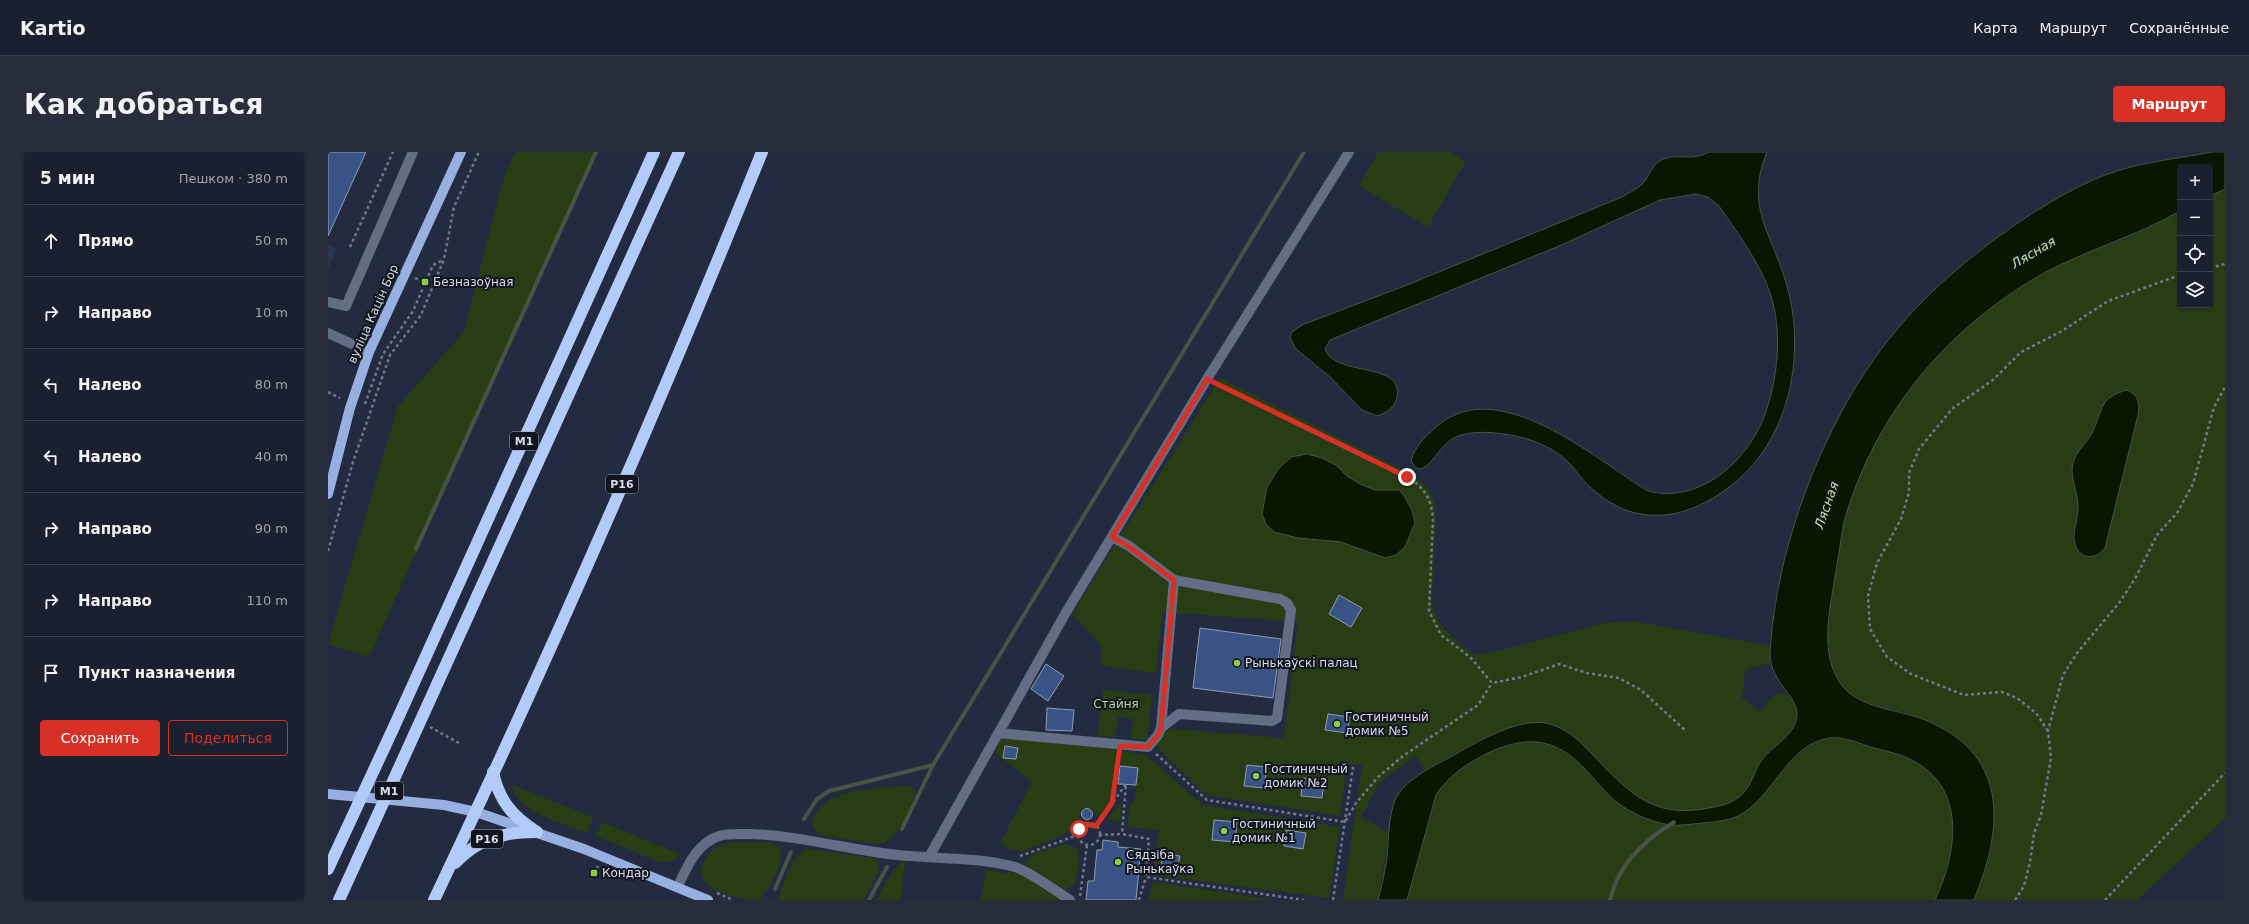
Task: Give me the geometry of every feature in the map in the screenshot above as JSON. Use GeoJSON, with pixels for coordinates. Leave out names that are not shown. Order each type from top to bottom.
{"type":"FeatureCollection","features":[{"type":"Feature","properties":{"kind":"highway","name":"М1"},"geometry":{"type":"LineString","coordinates":[[328,869],[393,730],[654,152]]}},
{"type":"Feature","properties":{"kind":"highway","name":"М1"},"geometry":{"type":"LineString","coordinates":[[339,900],[420,725],[679,152]]}},
{"type":"Feature","properties":{"kind":"highway","name":"Р16"},"geometry":{"type":"LineString","coordinates":[[434,900],[476,812],[591,556],[696,314],[762,152]]}},
{"type":"Feature","properties":{"kind":"highway","name":"Р16"},"geometry":{"type":"LineString","coordinates":[[493,772],[498,791],[506,806],[519,820],[537,832]]}},
{"type":"Feature","properties":{"kind":"highway","name":"Р16"},"geometry":{"type":"LineString","coordinates":[[448,871],[466,853],[490,838],[505,834],[537,832]]}},
{"type":"Feature","properties":{"kind":"main road","name":"вуліца Кацін Бор"},"geometry":{"type":"LineString","coordinates":[[328,494],[350,408],[369,352],[461,152]]}},
{"type":"Feature","properties":{"kind":"main road","name":"Р16"},"geometry":{"type":"LineString","coordinates":[[328,794],[444,805],[476,812],[537,832],[678,886],[708,900]]}},
{"type":"Feature","properties":{"kind":"lane"},"geometry":{"type":"LineString","coordinates":[[328,302],[346,306],[413,152]]}},
{"type":"Feature","properties":{"kind":"lane"},"geometry":{"type":"LineString","coordinates":[[929,857],[1064,614],[1207,379],[1349,152]]}},
{"type":"Feature","properties":{"kind":"lane"},"geometry":{"type":"LineString","coordinates":[[328,333],[369,352]]}},
{"type":"Feature","properties":{"kind":"lane"},"geometry":{"type":"LineString","coordinates":[[1112,537],[1128,546],[1174,580],[1280,599],[1287,603],[1291,610],[1277,718],[1272,721],[1179,714],[1161,728]]}},
{"type":"Feature","properties":{"kind":"lane"},"geometry":{"type":"LineString","coordinates":[[998,733],[1120,746],[1148,747],[1158,735],[1161,728],[1174,580]]}},
{"type":"Feature","properties":{"kind":"lane"},"geometry":{"type":"LineString","coordinates":[[678,886],[694,856],[702,847],[720,836],[730,834],[789,837],[898,855],[985,861],[1017,868],[1070,900]]}},
{"type":"Feature","properties":{"kind":"path"},"geometry":{"type":"LineString","coordinates":[[350,247],[392,152]]}},
{"type":"Feature","properties":{"kind":"path"},"geometry":{"type":"LineString","coordinates":[[328,551],[369,414],[390,355],[421,315],[444,259],[454,206],[479,152]]}},
{"type":"Feature","properties":{"kind":"path"},"geometry":{"type":"LineString","coordinates":[[369,414],[363,412],[383,354],[413,311],[433,265],[444,259]]}},
{"type":"Feature","properties":{"kind":"path"},"geometry":{"type":"LineString","coordinates":[[2213,267],[2225,264]]}},
{"type":"Feature","properties":{"kind":"path"},"geometry":{"type":"LineString","coordinates":[[2048,731],[2036,713],[2017,698],[2002,692],[1964,695],[1911,674],[1887,657],[1870,629],[1868,596],[1877,563],[1901,519],[1910,492],[1909,473],[1919,449],[1952,409],[1994,379],[2021,352],[2062,331],[2108,301],[2177,276]]}},
{"type":"Feature","properties":{"kind":"path"},"geometry":{"type":"LineString","coordinates":[[1207,379],[1407,477],[1423,489],[1432,506],[1433,518],[1428,611],[1441,635],[1470,657],[1492,683]]}},
{"type":"Feature","properties":{"kind":"path"},"geometry":{"type":"LineString","coordinates":[[2016,900],[2024,886],[2030,862],[2034,833],[2041,815],[2051,758],[2048,731],[2062,675],[2135,579],[2157,535],[2177,513],[2193,484],[2214,407],[2225,387]]}},
{"type":"Feature","properties":{"kind":"path"},"geometry":{"type":"LineString","coordinates":[[328,392],[340,398]]}},
{"type":"Feature","properties":{"kind":"path"},"geometry":{"type":"LineString","coordinates":[[1345,822],[1356,803],[1378,777],[1403,756],[1478,705],[1492,683],[1522,677],[1559,664],[1587,672],[1618,678],[1641,690],[1686,731]]}},
{"type":"Feature","properties":{"kind":"path"},"geometry":{"type":"LineString","coordinates":[[420,725],[459,744]]}},
{"type":"Feature","properties":{"kind":"path"},"geometry":{"type":"LineString","coordinates":[[1112,803],[1120,746]]}},
{"type":"Feature","properties":{"kind":"path"},"geometry":{"type":"LineString","coordinates":[[1148,747],[1207,800],[1345,822]]}},
{"type":"Feature","properties":{"kind":"path"},"geometry":{"type":"LineString","coordinates":[[1333,900],[1353,767]]}},
{"type":"Feature","properties":{"kind":"path"},"geometry":{"type":"LineString","coordinates":[[2105,900],[2225,773]]}},
{"type":"Feature","properties":{"kind":"path"},"geometry":{"type":"LineString","coordinates":[[1096,826],[1126,784],[1122,834]]}},
{"type":"Feature","properties":{"kind":"path"},"geometry":{"type":"LineString","coordinates":[[1087,845],[1081,841],[1078,835],[1079,829],[1084,824],[1096,826]]}},
{"type":"Feature","properties":{"kind":"path"},"geometry":{"type":"LineString","coordinates":[[1087,845],[1096,842],[1099,836],[1096,826]]}},
{"type":"Feature","properties":{"kind":"path"},"geometry":{"type":"LineString","coordinates":[[1099,836],[1122,834],[1149,838],[1146,877],[1139,900]]}},
{"type":"Feature","properties":{"kind":"path"},"geometry":{"type":"LineString","coordinates":[[1013,857],[1078,835]]}},
{"type":"Feature","properties":{"kind":"path"},"geometry":{"type":"LineString","coordinates":[[1079,900],[1087,845]]}},
{"type":"Feature","properties":{"kind":"path"},"geometry":{"type":"LineString","coordinates":[[1146,877],[1304,900]]}},
{"type":"Feature","properties":{"kind":"shaded area"},"geometry":{"type":"Polygon","coordinates":[[[328,245],[337,249],[328,269],[328,245]]]}},
{"type":"Feature","properties":{"kind":"green space"},"geometry":{"type":"Polygon","coordinates":[[[515,152],[597,152],[369,657],[328,644],[398,406],[464,332],[504,177],[515,152]]]}},
{"type":"Feature","properties":{"kind":"green space"},"geometry":{"type":"Polygon","coordinates":[[[1378,152],[1450,152],[1466,161],[1428,227],[1359,186],[1378,152]]]}},
{"type":"Feature","properties":{"kind":"green space"},"geometry":{"type":"Polygon","coordinates":[[[2225,189],[2225,819],[2137,900],[1974,900],[1984,872],[1990,844],[1993,816],[1992,787],[1919,718],[1866,702],[1848,691],[1840,683],[1833,671],[1829,658],[1828,630],[1831,600],[1844,524],[1856,484],[1873,447],[1894,412],[1918,379],[1946,348],[1976,320],[2009,295],[2053,268],[2133,235],[2177,213],[2177,308],[2213,308],[2213,195],[2225,189]]]}},
{"type":"Feature","properties":{"kind":"green space"},"geometry":{"type":"Polygon","coordinates":[[[1220,378],[1413,475],[1424,485],[1430,492],[1436,506],[1432,601],[1442,626],[1453,638],[1474,655],[1495,652],[1604,623],[1638,622],[1771,646],[1770,663],[1745,670],[1742,698],[1760,712],[1773,696],[1785,694],[1795,705],[1797,715],[1791,730],[1763,758],[1750,786],[1744,793],[1722,806],[1703,810],[1668,808],[1646,802],[1633,795],[1617,781],[1576,738],[1564,730],[1552,725],[1538,723],[1524,724],[1494,733],[1464,748],[1425,772],[1416,755],[1379,783],[1361,817],[1389,833],[1378,900],[1343,900],[1362,765],[1347,764],[1340,816],[1206,795],[1156,746],[1162,733],[1172,729],[1284,738],[1298,622],[1163,612],[1156,673],[1102,666],[1100,644],[1072,614],[1220,378]]]}},
{"type":"Feature","properties":{"kind":"green space","name":"Стайня"},"geometry":{"type":"Polygon","coordinates":[[[1103,690],[1152,695],[1147,740],[1131,739],[1133,719],[1118,717],[1115,737],[1098,735],[1103,690]]]}},
{"type":"Feature","properties":{"kind":"green space"},"geometry":{"type":"Polygon","coordinates":[[[1001,737],[1117,750],[1111,802],[1099,819],[1092,808],[1083,807],[1078,816],[1083,822],[1047,842],[1031,848],[1020,850],[1011,849],[1000,843],[1032,782],[995,753],[1001,737]]]}},
{"type":"Feature","properties":{"kind":"green space"},"geometry":{"type":"Polygon","coordinates":[[[1831,737],[1847,740],[1905,757],[1925,768],[1939,783],[1948,800],[1952,820],[1952,840],[1943,881],[1935,900],[1407,900],[1436,795],[1446,781],[1459,770],[1489,753],[1522,743],[1548,744],[1569,754],[1623,804],[1645,818],[1672,825],[1695,825],[1718,821],[1750,806],[1799,754],[1819,741],[1831,737]]]}},
{"type":"Feature","properties":{"kind":"green space"},"geometry":{"type":"Polygon","coordinates":[[[1121,751],[1146,755],[1203,805],[1340,827],[1329,898],[1154,875],[1159,830],[1128,827],[1129,808],[1135,799],[1138,768],[1121,766],[1121,751]]]}},
{"type":"Feature","properties":{"kind":"green space"},"geometry":{"type":"Polygon","coordinates":[[[512,785],[593,817],[587,833],[555,821],[531,809],[515,794],[512,785]]]}},
{"type":"Feature","properties":{"kind":"green space"},"geometry":{"type":"Polygon","coordinates":[[[907,786],[914,788],[915,794],[898,831],[886,841],[879,844],[824,836],[817,832],[814,828],[813,822],[817,811],[827,801],[833,798],[860,790],[907,786]]]}},
{"type":"Feature","properties":{"kind":"green space"},"geometry":{"type":"Polygon","coordinates":[[[1122,800],[1120,821],[1108,819],[1122,800]]]}},
{"type":"Feature","properties":{"kind":"green space"},"geometry":{"type":"Polygon","coordinates":[[[602,822],[682,855],[671,861],[659,862],[596,836],[602,822]]]}},
{"type":"Feature","properties":{"kind":"green space"},"geometry":{"type":"Polygon","coordinates":[[[734,842],[770,842],[780,848],[780,860],[775,876],[759,900],[739,898],[719,892],[707,884],[704,880],[702,875],[703,865],[710,852],[724,844],[734,842]]]}},
{"type":"Feature","properties":{"kind":"green space"},"geometry":{"type":"Polygon","coordinates":[[[1066,844],[1077,849],[1078,871],[1073,885],[1068,888],[1060,889],[1029,870],[1025,862],[1028,858],[1038,852],[1066,844]]]}},
{"type":"Feature","properties":{"kind":"green space"},"geometry":{"type":"Polygon","coordinates":[[[808,849],[872,858],[878,861],[879,870],[864,900],[778,900],[785,878],[793,862],[802,851],[808,849]]]}},
{"type":"Feature","properties":{"kind":"green space"},"geometry":{"type":"Polygon","coordinates":[[[905,860],[901,900],[877,900],[892,872],[905,860]]]}},
{"type":"Feature","properties":{"kind":"green space"},"geometry":{"type":"Polygon","coordinates":[[[986,869],[1006,874],[1008,872],[1019,873],[1063,900],[981,900],[986,869]]]}},
{"type":"Feature","properties":{"kind":"green space"},"geometry":{"type":"Polygon","coordinates":[[[1153,882],[1266,899],[1272,900],[1149,900],[1153,882]]]}},
{"type":"Feature","properties":{"kind":"water"},"geometry":{"type":"Polygon","coordinates":[[[1709,152],[1767,152],[1761,170],[1758,187],[1759,203],[1767,232],[1785,279],[1792,306],[1794,362],[1789,390],[1781,417],[1769,442],[1753,465],[1733,484],[1723,492],[1701,504],[1678,513],[1666,515],[1641,514],[1625,510],[1597,493],[1565,459],[1555,451],[1534,441],[1504,434],[1481,432],[1458,436],[1447,443],[1431,462],[1421,469],[1416,468],[1411,461],[1418,446],[1436,427],[1460,413],[1487,409],[1516,415],[1545,426],[1574,442],[1648,491],[1667,493],[1685,491],[1702,485],[1718,476],[1733,464],[1756,434],[1768,404],[1777,360],[1778,346],[1776,317],[1764,277],[1743,240],[1719,206],[1708,197],[1696,194],[1660,200],[1559,246],[1330,340],[1325,349],[1331,358],[1342,364],[1380,373],[1391,378],[1397,386],[1397,398],[1394,405],[1386,412],[1377,416],[1362,410],[1330,377],[1295,348],[1290,337],[1292,332],[1302,325],[1407,285],[1622,197],[1638,188],[1645,181],[1654,166],[1663,159],[1669,157],[1690,157],[1709,152]]]}},
{"type":"Feature","properties":{"kind":"water","name":"Лясная"},"geometry":{"type":"Polygon","coordinates":[[[2212,152],[2225,152],[2225,189],[2213,195],[2213,164],[2177,164],[2177,213],[2147,228],[2079,256],[2046,272],[2010,294],[1977,319],[1947,347],[1920,377],[1895,410],[1874,445],[1857,483],[1844,522],[1828,624],[1829,654],[1833,668],[1839,681],[1846,690],[1864,702],[1920,718],[1949,732],[1970,750],[1984,770],[1992,793],[1994,818],[1991,845],[1984,872],[1974,900],[1935,900],[1949,861],[1952,840],[1952,820],[1948,801],[1940,783],[1925,769],[1898,754],[1840,738],[1829,738],[1814,743],[1802,751],[1791,761],[1761,797],[1750,808],[1738,816],[1720,821],[1678,825],[1663,824],[1648,819],[1621,805],[1610,797],[1580,764],[1558,748],[1536,742],[1525,742],[1501,748],[1481,757],[1452,776],[1436,795],[1407,900],[1378,900],[1388,850],[1391,814],[1395,800],[1400,792],[1406,785],[1422,773],[1477,742],[1514,726],[1539,722],[1561,728],[1581,743],[1615,778],[1628,789],[1655,805],[1671,810],[1688,811],[1719,806],[1740,796],[1749,785],[1761,761],[1786,737],[1795,723],[1797,715],[1796,708],[1775,674],[1771,665],[1770,655],[1774,614],[1782,571],[1793,528],[1808,485],[1826,443],[1846,403],[1869,366],[1894,333],[1930,294],[1956,270],[2011,228],[2063,195],[2091,181],[2105,175],[2145,164],[2212,152]]]}},
{"type":"Feature","properties":{"kind":"water"},"geometry":{"type":"Polygon","coordinates":[[[2127,390],[2134,394],[2138,400],[2139,411],[2105,548],[2098,555],[2088,556],[2080,553],[2074,540],[2078,505],[2072,474],[2073,463],[2078,452],[2091,434],[2106,401],[2113,395],[2127,390]]]}},
{"type":"Feature","properties":{"kind":"water"},"geometry":{"type":"Polygon","coordinates":[[[1307,454],[1322,458],[1336,465],[1347,476],[1360,484],[1375,490],[1399,490],[1412,510],[1415,523],[1405,547],[1396,555],[1385,558],[1341,542],[1298,538],[1274,532],[1266,524],[1262,514],[1267,487],[1279,468],[1291,457],[1307,454]]]}},
{"type":"Feature","properties":{"kind":"building"},"geometry":{"type":"Polygon","coordinates":[[[328,152],[366,152],[328,236],[328,152]]]}},
{"type":"Feature","properties":{"kind":"building"},"geometry":{"type":"Polygon","coordinates":[[[1339,595],[1362,608],[1351,627],[1329,614],[1339,595]]]}},
{"type":"Feature","properties":{"kind":"building","name":"Рынькаўскi палац"},"geometry":{"type":"Polygon","coordinates":[[[1200,628],[1281,639],[1273,698],[1193,688],[1200,628]]]}},
{"type":"Feature","properties":{"kind":"building"},"geometry":{"type":"Polygon","coordinates":[[[1046,664],[1064,676],[1048,701],[1031,689],[1046,664]]]}},
{"type":"Feature","properties":{"kind":"building"},"geometry":{"type":"Polygon","coordinates":[[[1047,708],[1074,710],[1072,731],[1046,730],[1047,708]]]}},
{"type":"Feature","properties":{"kind":"building","name":"Гостиничный домик №5"},"geometry":{"type":"Polygon","coordinates":[[[1328,714],[1350,717],[1347,733],[1325,730],[1328,714]]]}},
{"type":"Feature","properties":{"kind":"building"},"geometry":{"type":"Polygon","coordinates":[[[1005,746],[1018,748],[1016,759],[1003,758],[1005,746]]]}},
{"type":"Feature","properties":{"kind":"building","name":"Гостиничный домик №2"},"geometry":{"type":"Polygon","coordinates":[[[1247,765],[1267,767],[1264,788],[1244,786],[1247,765]]]}},
{"type":"Feature","properties":{"kind":"building"},"geometry":{"type":"Polygon","coordinates":[[[1120,766],[1138,768],[1136,785],[1118,784],[1120,766]]]}},
{"type":"Feature","properties":{"kind":"building"},"geometry":{"type":"Polygon","coordinates":[[[1303,778],[1324,780],[1322,798],[1301,796],[1303,778]]]}},
{"type":"Feature","properties":{"kind":"building"},"geometry":{"type":"Polygon","coordinates":[[[1087,808],[1091,810],[1093,814],[1091,818],[1087,820],[1083,818],[1081,814],[1083,810],[1087,808]]]}},
{"type":"Feature","properties":{"kind":"building","name":"Гостиничный домик №1"},"geometry":{"type":"Polygon","coordinates":[[[1214,820],[1237,822],[1235,842],[1212,840],[1214,820]]]}},
{"type":"Feature","properties":{"kind":"building"},"geometry":{"type":"Polygon","coordinates":[[[1286,830],[1306,833],[1303,849],[1284,846],[1286,830]]]}},
{"type":"Feature","properties":{"kind":"building","name":"Сядзіба Рынькаўка"},"geometry":{"type":"Polygon","coordinates":[[[1103,840],[1118,842],[1118,847],[1141,849],[1136,900],[1086,900],[1088,881],[1094,881],[1097,850],[1102,850],[1103,840]]]}},
{"type":"Feature","properties":{"kind":"building"},"geometry":{"type":"Polygon","coordinates":[[[1163,853],[1180,856],[1176,875],[1160,872],[1163,853]]]}},
{"type":"Feature","properties":{"kind":"waterway"},"geometry":{"type":"LineString","coordinates":[[416,549],[596,152]]}},
{"type":"Feature","properties":{"kind":"waterway"},"geometry":{"type":"LineString","coordinates":[[902,829],[933,765],[1304,152]]}},
{"type":"Feature","properties":{"kind":"waterway"},"geometry":{"type":"LineString","coordinates":[[804,819],[817,799],[829,791],[933,765]]}},
{"type":"Feature","properties":{"kind":"waterway"},"geometry":{"type":"LineString","coordinates":[[1610,900],[1619,876],[1634,855],[1652,837],[1674,822]]}},
{"type":"Feature","properties":{"kind":"waterway"},"geometry":{"type":"LineString","coordinates":[[775,889],[791,852]]}},
{"type":"Feature","properties":{"kind":"waterway"},"geometry":{"type":"LineString","coordinates":[[869,900],[887,867]]}},
{"type":"Feature","properties":{"kind":"place","name":"Безназоўная"},"geometry":{"type":"Point","coordinates":[425,282]}},
{"type":"Feature","properties":{"kind":"place","name":"Рынькаўскi палац"},"geometry":{"type":"Point","coordinates":[1237,663]}},
{"type":"Feature","properties":{"kind":"place","name":"Гостиничный домик №5"},"geometry":{"type":"Point","coordinates":[1337,724]}},
{"type":"Feature","properties":{"kind":"place","name":"Гостиничный домик №2"},"geometry":{"type":"Point","coordinates":[1256,776]}},
{"type":"Feature","properties":{"kind":"place","name":"Гостиничный домик №1"},"geometry":{"type":"Point","coordinates":[1224,831]}},
{"type":"Feature","properties":{"kind":"place","name":"Сядзіба Рынькаўка"},"geometry":{"type":"Point","coordinates":[1118,862]}},
{"type":"Feature","properties":{"kind":"place","name":"Кондар"},"geometry":{"type":"Point","coordinates":[594,873]}},
{"type":"Feature","properties":{"kind":"route"},"geometry":{"type":"LineString","coordinates":[[1079,829],[1081,826],[1088,823],[1096,826],[1112,803],[1120,746],[1148,747],[1158,735],[1161,728],[1174,580],[1128,546],[1112,537],[1207,379],[1407,477]]}}]}
